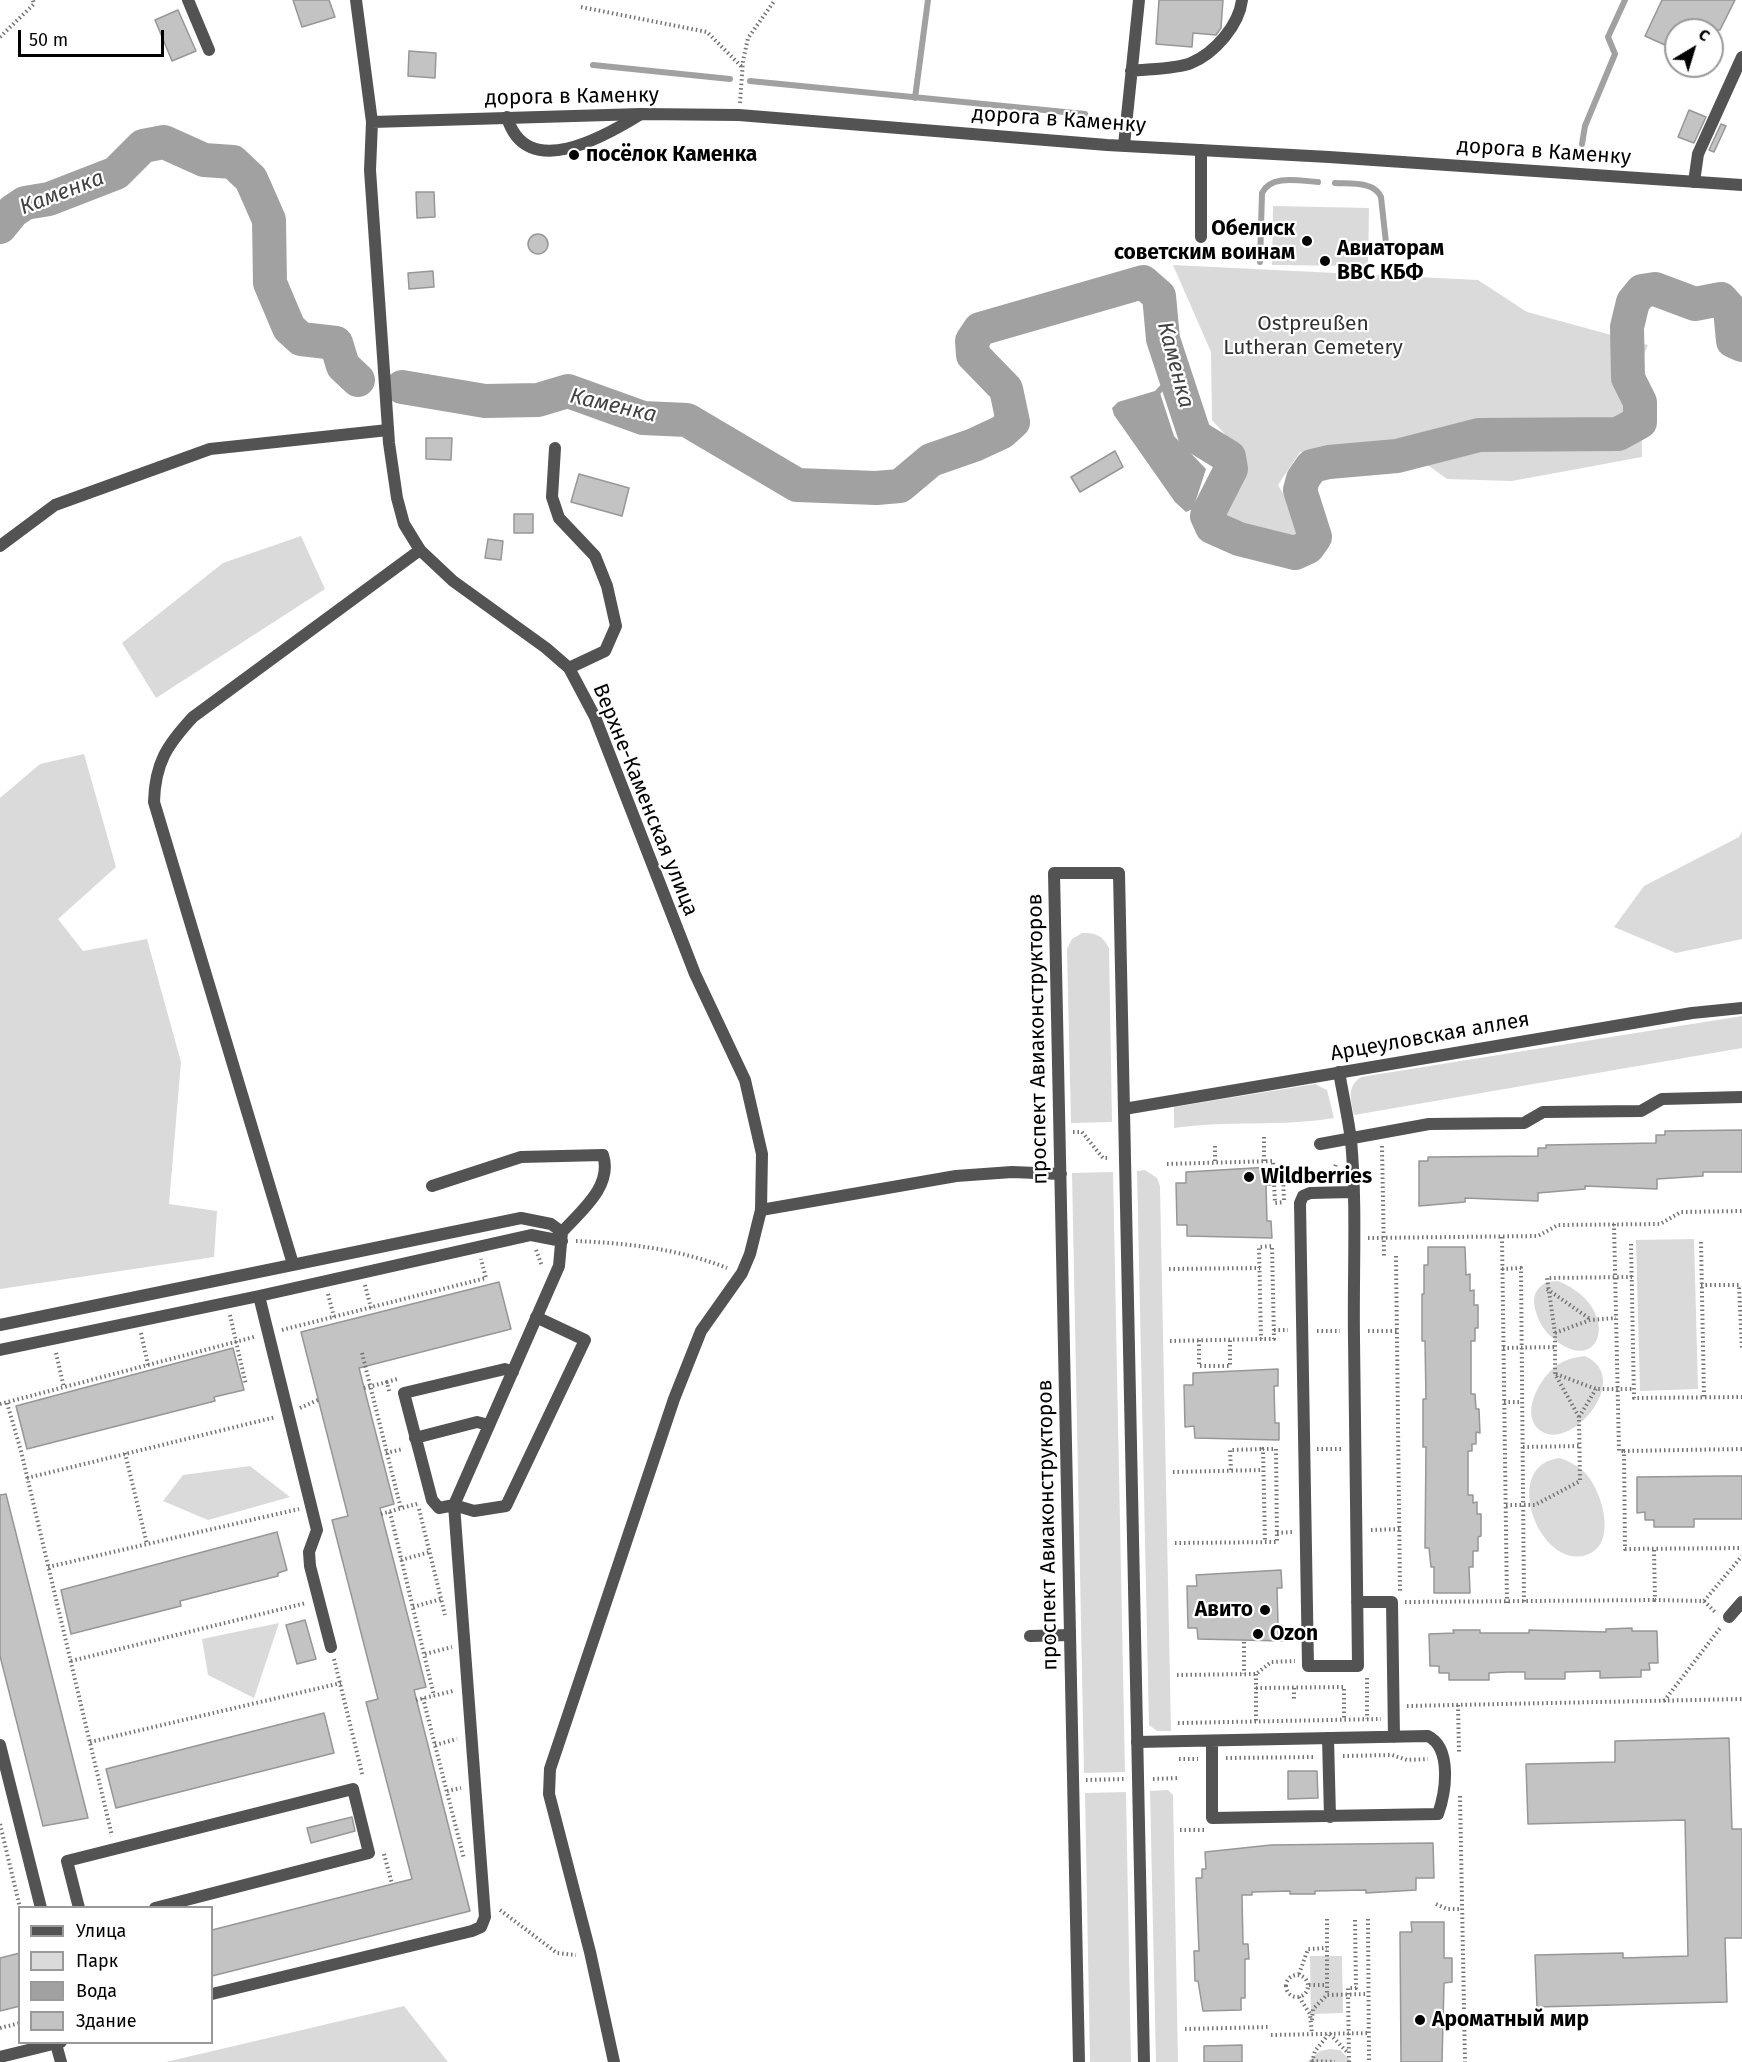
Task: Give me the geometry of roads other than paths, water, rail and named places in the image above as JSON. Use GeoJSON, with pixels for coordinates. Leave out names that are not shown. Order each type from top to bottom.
{"type":"FeatureCollection","features":[{"type":"Feature","properties":{"kind":"street"},"geometry":{"type":"LineString","coordinates":[[188,0],[209,50]]}},
{"type":"Feature","properties":{"kind":"street","name":"Верхне-Каменская улица"},"geometry":{"type":"LineString","coordinates":[[356,0],[372,122],[370,170],[384,393],[397,498],[404,524],[420,550],[453,581],[546,648],[569,668],[595,717],[694,974],[745,1080],[762,1154],[761,1210],[750,1254],[742,1273],[701,1331],[675,1399],[550,1769],[549,1794],[590,1952],[614,2062]]}},
{"type":"Feature","properties":{"kind":"street"},"geometry":{"type":"LineString","coordinates":[[1124,145],[1138,0]]}},
{"type":"Feature","properties":{"kind":"street"},"geometry":{"type":"LineString","coordinates":[[1131,71],[1191,63],[1218,44],[1240,15],[1242,0]]}},
{"type":"Feature","properties":{"kind":"street"},"geometry":{"type":"LineString","coordinates":[[1694,182],[1698,154],[1742,57]]}},
{"type":"Feature","properties":{"kind":"street"},"geometry":{"type":"LineString","coordinates":[[507,117],[511,132],[521,143],[545,151],[578,147],[603,138],[641,114]]}},
{"type":"Feature","properties":{"kind":"street","name":"дорога в Каменку"},"geometry":{"type":"LineString","coordinates":[[372,122],[641,114],[740,115],[1124,145],[1742,185]]}},
{"type":"Feature","properties":{"kind":"street"},"geometry":{"type":"LineString","coordinates":[[1201,150],[1201,237]]}},
{"type":"Feature","properties":{"kind":"street"},"geometry":{"type":"LineString","coordinates":[[0,546],[55,505],[210,449],[388,430]]}},
{"type":"Feature","properties":{"kind":"street"},"geometry":{"type":"LineString","coordinates":[[555,448],[552,497],[559,518],[595,556],[607,586],[616,626],[605,651],[569,668]]}},
{"type":"Feature","properties":{"kind":"street"},"geometry":{"type":"LineString","coordinates":[[293,1264],[154,802],[155,776],[170,742],[193,717],[420,550]]}},
{"type":"Feature","properties":{"kind":"street","name":"проспект Авиаконструкторов"},"geometry":{"type":"LineString","coordinates":[[1079,2062],[1054,873],[1119,873],[1144,2062]]}},
{"type":"Feature","properties":{"kind":"street","name":"Арцеуловская аллея"},"geometry":{"type":"LineString","coordinates":[[1124,1108],[1692,1013],[1742,1008]]}},
{"type":"Feature","properties":{"kind":"street"},"geometry":{"type":"LineString","coordinates":[[1339,1072],[1350,1138],[1352,1192],[1358,1666],[1308,1666],[1300,1203],[1303,1196],[1311,1192],[1352,1192]]}},
{"type":"Feature","properties":{"kind":"street"},"geometry":{"type":"LineString","coordinates":[[1320,1144],[1429,1124],[1524,1123],[1543,1112],[1641,1111],[1662,1098],[1742,1097]]}},
{"type":"Feature","properties":{"kind":"street"},"geometry":{"type":"LineString","coordinates":[[213,1994],[472,1932],[481,1927],[485,1917],[454,1505],[559,1266],[562,1236],[596,1195],[604,1178],[603,1155],[521,1157],[432,1186]]}},
{"type":"Feature","properties":{"kind":"street"},"geometry":{"type":"LineString","coordinates":[[761,1210],[956,1176],[1012,1172],[1061,1174]]}},
{"type":"Feature","properties":{"kind":"street"},"geometry":{"type":"LineString","coordinates":[[0,1325],[521,1218],[550,1224],[562,1236]]}},
{"type":"Feature","properties":{"kind":"street"},"geometry":{"type":"LineString","coordinates":[[0,1350],[227,1303],[531,1235],[562,1236]]}},
{"type":"Feature","properties":{"kind":"street"},"geometry":{"type":"LineString","coordinates":[[259,1296],[317,1535],[309,1552],[310,1566],[331,1647]]}},
{"type":"Feature","properties":{"kind":"street"},"geometry":{"type":"LineString","coordinates":[[513,1372],[505,1369],[404,1393],[432,1500],[439,1508],[454,1505],[474,1511],[506,1506],[585,1340],[536,1317]]}},
{"type":"Feature","properties":{"kind":"street"},"geometry":{"type":"LineString","coordinates":[[415,1438],[477,1422],[489,1425]]}},
{"type":"Feature","properties":{"kind":"street"},"geometry":{"type":"LineString","coordinates":[[1357,1602],[1392,1602],[1394,1737]]}},
{"type":"Feature","properties":{"kind":"street"},"geometry":{"type":"LineString","coordinates":[[1729,1617],[1742,1602]]}},
{"type":"Feature","properties":{"kind":"street"},"geometry":{"type":"LineString","coordinates":[[1030,1636],[1070,1635]]}},
{"type":"Feature","properties":{"kind":"street"},"geometry":{"type":"LineString","coordinates":[[1137,1742],[1212,1740],[1428,1736],[1437,1741],[1443,1751],[1444,1799],[1438,1814],[1212,1818],[1212,1740]]}},
{"type":"Feature","properties":{"kind":"street"},"geometry":{"type":"LineString","coordinates":[[1328,1738],[1330,1817]]}},
{"type":"Feature","properties":{"kind":"street"},"geometry":{"type":"LineString","coordinates":[[0,1745],[40,1906]]}},
{"type":"Feature","properties":{"kind":"street"},"geometry":{"type":"LineString","coordinates":[[78,1906],[67,1862],[353,1789],[369,1853],[164,1906]]}},
{"type":"Feature","properties":{"kind":"street"},"geometry":{"type":"LineString","coordinates":[[0,2057],[54,2044]]}},
{"type":"Feature","properties":{"kind":"street"},"geometry":{"type":"LineString","coordinates":[[58,2044],[61,2062]]}},
{"type":"Feature","properties":{"kind":"water"},"geometry":{"type":"Polygon","coordinates":[[[1155,391],[1160,393],[1174,436],[1206,469],[1193,509],[1186,512],[1175,502],[1114,415],[1112,408],[1118,402],[1155,391]]]}},
{"type":"Feature","properties":{"kind":"waterway"},"geometry":{"type":"LineString","coordinates":[[915,98],[928,0]]}},
{"type":"Feature","properties":{"kind":"waterway"},"geometry":{"type":"LineString","coordinates":[[1582,144],[1585,126],[1615,54],[1608,37],[1625,0]]}},
{"type":"Feature","properties":{"kind":"waterway"},"geometry":{"type":"LineString","coordinates":[[593,65],[730,79]]}},
{"type":"Feature","properties":{"kind":"waterway"},"geometry":{"type":"LineString","coordinates":[[750,81],[1085,114]]}},
{"type":"Feature","properties":{"kind":"waterway","name":"Каменка"},"geometry":{"type":"LineString","coordinates":[[0,227],[13,211],[25,203],[49,199],[116,173],[143,146],[164,142],[204,160],[233,162],[251,179],[269,220],[270,283],[289,328],[301,339],[336,343],[343,366],[358,380]]}},
{"type":"Feature","properties":{"kind":"waterway"},"geometry":{"type":"LineString","coordinates":[[1260,262],[1262,193],[1266,187],[1272,183],[1287,180],[1318,182]]}},
{"type":"Feature","properties":{"kind":"waterway"},"geometry":{"type":"LineString","coordinates":[[1335,183],[1361,184],[1378,192],[1381,197],[1387,252]]}},
{"type":"Feature","properties":{"kind":"waterway","name":"Каменка"},"geometry":{"type":"LineString","coordinates":[[402,387],[485,401],[538,400],[568,391],[643,418],[687,420],[797,485],[876,488],[900,486],[931,460],[974,445],[1002,432],[1013,422],[1006,389],[973,355],[972,341],[980,329],[1143,282],[1159,296],[1163,339],[1195,436],[1229,457],[1231,469],[1207,516],[1212,527],[1239,539],[1295,553],[1308,547],[1315,537],[1300,490],[1303,479],[1312,466],[1329,462],[1397,456],[1479,435],[1618,434],[1640,422],[1640,402],[1628,378],[1627,327],[1633,302],[1642,291],[1655,289],[1695,304],[1721,299],[1730,309],[1733,341],[1742,345]]}},
{"type":"Feature","properties":{"kind":"waterway"},"geometry":{"type":"LineString","coordinates":[[1158,392],[1174,375]]}},
{"type":"Feature","properties":{"kind":"place","name":"посёлок Каменка"},"geometry":{"type":"Point","coordinates":[574,155]}},
{"type":"Feature","properties":{"kind":"place","name":"Обелиск советским воинам"},"geometry":{"type":"Point","coordinates":[1307,241]}},
{"type":"Feature","properties":{"kind":"place","name":"Авиаторам ВВС КБФ"},"geometry":{"type":"Point","coordinates":[1325,261]}},
{"type":"Feature","properties":{"kind":"place","name":"Wildberries"},"geometry":{"type":"Point","coordinates":[1249,1177]}},
{"type":"Feature","properties":{"kind":"place","name":"Авито"},"geometry":{"type":"Point","coordinates":[1265,1610]}},
{"type":"Feature","properties":{"kind":"place","name":"Ozon"},"geometry":{"type":"Point","coordinates":[1258,1634]}},
{"type":"Feature","properties":{"kind":"place","name":"Ароматный мир"},"geometry":{"type":"Point","coordinates":[1420,2020]}},
{"type":"Feature","properties":{"kind":"park label","name":"Ostpreußen Lutheran Cemetery"},"geometry":{"type":"Point","coordinates":[1313,336]}}]}
